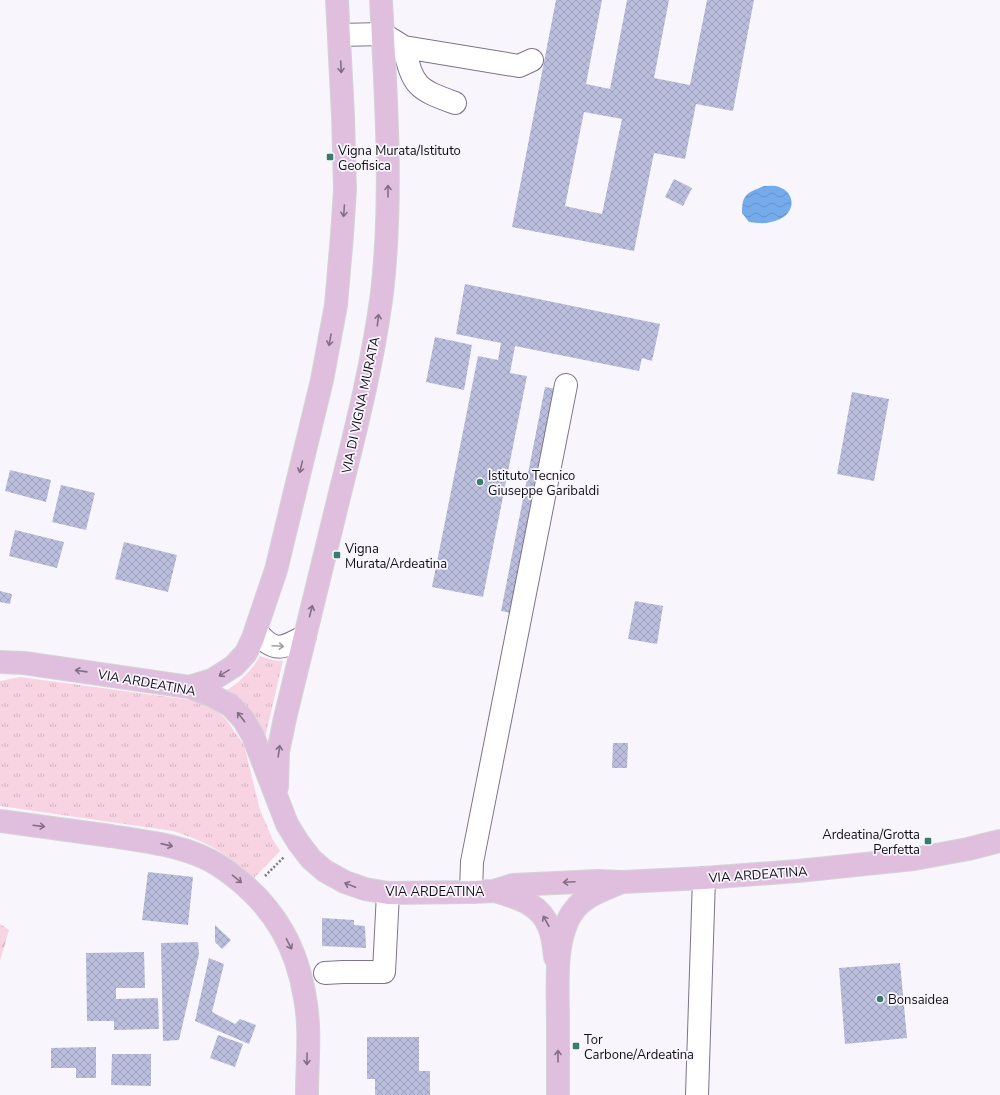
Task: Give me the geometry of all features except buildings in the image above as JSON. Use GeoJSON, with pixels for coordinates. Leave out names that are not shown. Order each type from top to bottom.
{"type":"FeatureCollection","features":[{"type":"Feature","properties":{"kind":"main road"},"geometry":{"type":"LineString","coordinates":[[189,687],[212,680],[224,674],[238,663],[253,639],[276,570],[322,380],[336,305],[345,190],[337,0]]}},
{"type":"Feature","properties":{"kind":"main road","name":"VIA DI VIGNA MURATA"},"geometry":{"type":"LineString","coordinates":[[279,804],[277,778],[278,752],[285,718],[363,402],[377,326],[385,260],[387,208],[387,146],[381,0]]}},
{"type":"Feature","properties":{"kind":"main road","name":"VIA ARDEATINA"},"geometry":{"type":"LineString","coordinates":[[0,662],[24,663],[189,687],[223,701],[238,712],[253,736],[287,824],[298,842],[317,865],[334,877],[365,890],[388,893],[494,891],[513,885],[704,878],[798,871],[914,858],[1000,842]]}},
{"type":"Feature","properties":{"kind":"main road"},"geometry":{"type":"LineString","coordinates":[[0,821],[173,846],[204,857],[225,870],[251,891],[270,911],[293,951],[304,992],[307,1023],[307,1095]]}},
{"type":"Feature","properties":{"kind":"main road"},"geometry":{"type":"LineString","coordinates":[[558,1095],[558,972],[564,934],[568,921],[576,908],[582,902],[595,894],[622,882]]}},
{"type":"Feature","properties":{"kind":"main road"},"geometry":{"type":"LineString","coordinates":[[494,891],[521,899],[541,913],[550,928],[558,972]]}},
{"type":"Feature","properties":{"kind":"street"},"geometry":{"type":"LineString","coordinates":[[339,35],[383,34],[404,47],[519,66],[532,60]]}},
{"type":"Feature","properties":{"kind":"street"},"geometry":{"type":"LineString","coordinates":[[404,47],[410,73],[418,84],[428,92],[455,102]]}},
{"type":"Feature","properties":{"kind":"street"},"geometry":{"type":"LineString","coordinates":[[471,892],[472,862],[566,385]]}},
{"type":"Feature","properties":{"kind":"street"},"geometry":{"type":"LineString","coordinates":[[253,639],[275,647],[284,647],[305,636]]}},
{"type":"Feature","properties":{"kind":"street"},"geometry":{"type":"LineString","coordinates":[[697,1095],[704,878]]}},
{"type":"Feature","properties":{"kind":"street"},"geometry":{"type":"LineString","coordinates":[[324,973],[384,972],[388,893]]}},
{"type":"Feature","properties":{"kind":"path"},"geometry":{"type":"LineString","coordinates":[[251,891],[298,842]]}},
{"type":"Feature","properties":{"kind":"green space"},"geometry":{"type":"Polygon","coordinates":[[[260,656],[272,660],[283,661],[264,742],[224,692],[235,685],[253,667],[260,656]]]}},
{"type":"Feature","properties":{"kind":"green space"},"geometry":{"type":"Polygon","coordinates":[[[20,677],[191,700],[203,702],[213,708],[225,718],[244,745],[260,810],[273,840],[280,851],[252,880],[236,864],[213,847],[173,831],[0,806],[0,681],[20,677]]]}},
{"type":"Feature","properties":{"kind":"green space"},"geometry":{"type":"Polygon","coordinates":[[[0,924],[9,930],[0,961],[0,924]]]}},
{"type":"Feature","properties":{"kind":"water"},"geometry":{"type":"Polygon","coordinates":[[[764,186],[777,186],[787,192],[792,202],[790,210],[784,217],[773,222],[749,222],[742,213],[744,198],[753,190],[764,186]]]}},
{"type":"Feature","properties":{"kind":"place","name":"Vigna Murata/Istituto Geofisica"},"geometry":{"type":"Point","coordinates":[330,157]}},
{"type":"Feature","properties":{"kind":"place","name":"Istituto Tecnico Giuseppe Garibaldi"},"geometry":{"type":"Point","coordinates":[480,482]}},
{"type":"Feature","properties":{"kind":"place","name":"Vigna Murata/Ardeatina"},"geometry":{"type":"Point","coordinates":[337,555]}},
{"type":"Feature","properties":{"kind":"place","name":"Ardeatina/Grotta Perfetta"},"geometry":{"type":"Point","coordinates":[928,841]}},
{"type":"Feature","properties":{"kind":"place","name":"Bonsaidea"},"geometry":{"type":"Point","coordinates":[880,999]}},
{"type":"Feature","properties":{"kind":"place","name":"Tor Carbone/Ardeatina"},"geometry":{"type":"Point","coordinates":[576,1046]}}]}
